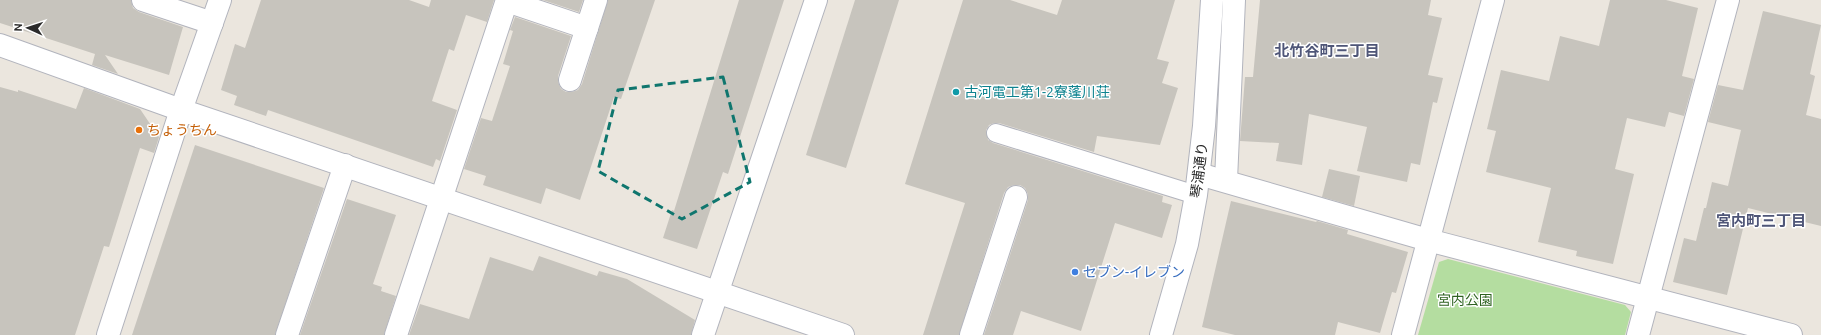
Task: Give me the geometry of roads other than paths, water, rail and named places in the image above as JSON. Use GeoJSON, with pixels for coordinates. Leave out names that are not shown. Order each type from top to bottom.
{"type":"FeatureCollection","features":[{"type":"Feature","properties":{"kind":"street"},"geometry":{"type":"LineString","coordinates":[[143,0],[212,22]]}},
{"type":"Feature","properties":{"kind":"street"},"geometry":{"type":"LineString","coordinates":[[108,335],[181,110],[220,0]]}},
{"type":"Feature","properties":{"kind":"street"},"geometry":{"type":"LineString","coordinates":[[396,335],[507,0],[587,28]]}},
{"type":"Feature","properties":{"kind":"street"},"geometry":{"type":"LineString","coordinates":[[570,80],[596,0]]}},
{"type":"Feature","properties":{"kind":"street"},"geometry":{"type":"LineString","coordinates":[[703,335],[816,0]]}},
{"type":"Feature","properties":{"kind":"street","name":"琴浦通り"},"geometry":{"type":"LineString","coordinates":[[1160,335],[1187,244],[1196,195],[1204,126],[1212,0]]}},
{"type":"Feature","properties":{"kind":"street"},"geometry":{"type":"LineString","coordinates":[[1226,180],[1234,0]]}},
{"type":"Feature","properties":{"kind":"street"},"geometry":{"type":"LineString","coordinates":[[1403,335],[1493,0]]}},
{"type":"Feature","properties":{"kind":"street"},"geometry":{"type":"LineString","coordinates":[[1638,335],[1728,0]]}},
{"type":"Feature","properties":{"kind":"street"},"geometry":{"type":"LineString","coordinates":[[0,45],[181,110],[843,335]]}},
{"type":"Feature","properties":{"kind":"street"},"geometry":{"type":"LineString","coordinates":[[286,335],[345,165]]}},
{"type":"Feature","properties":{"kind":"street"},"geometry":{"type":"LineString","coordinates":[[1199,174],[1226,180],[1428,240],[1791,335]]}},
{"type":"Feature","properties":{"kind":"street"},"geometry":{"type":"LineString","coordinates":[[972,335],[1016,197]]}},
{"type":"Feature","properties":{"kind":"lane"},"geometry":{"type":"LineString","coordinates":[[996,133],[1196,195]]}},
{"type":"Feature","properties":{"kind":"place","name":"古河電工第1-2寮蓬川荘"},"geometry":{"type":"Point","coordinates":[956,92]}},
{"type":"Feature","properties":{"kind":"place","name":"ちょうちん"},"geometry":{"type":"Point","coordinates":[139,130]}},
{"type":"Feature","properties":{"kind":"place","name":"セブン-イレブン"},"geometry":{"type":"Point","coordinates":[1075,272]}},
{"type":"Feature","properties":{"kind":"district","name":"北竹谷町三丁目"},"geometry":{"type":"Point","coordinates":[1327,51]}},
{"type":"Feature","properties":{"kind":"district","name":"宮内町三丁目"},"geometry":{"type":"Point","coordinates":[1761,221]}},
{"type":"Feature","properties":{"kind":"park label","name":"宮内公園"},"geometry":{"type":"Point","coordinates":[1465,300]}}]}
